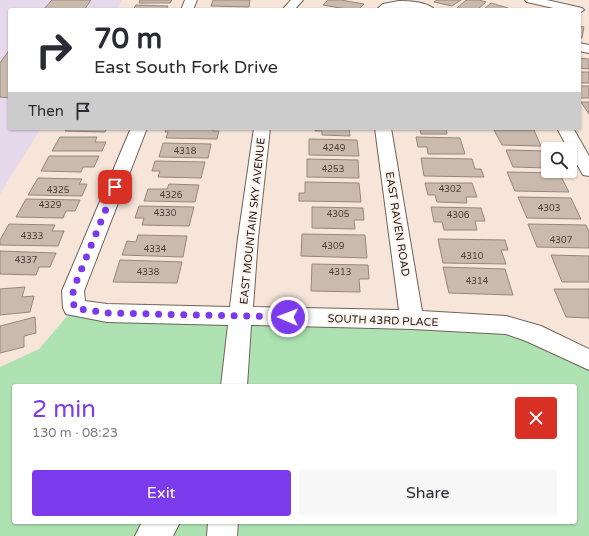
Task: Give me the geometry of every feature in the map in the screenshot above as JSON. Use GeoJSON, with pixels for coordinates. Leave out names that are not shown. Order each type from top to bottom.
{"type":"FeatureCollection","features":[{"type":"Feature","properties":{"kind":"street"},"geometry":{"type":"LineString","coordinates":[[290,8],[298,0]]}},
{"type":"Feature","properties":{"kind":"street"},"geometry":{"type":"LineString","coordinates":[[531,0],[569,8]]}},
{"type":"Feature","properties":{"kind":"street"},"geometry":{"type":"LineString","coordinates":[[384,8],[388,4],[400,2],[422,8]]}},
{"type":"Feature","properties":{"kind":"street","name":"SOUTH 43RD PLACE"},"geometry":{"type":"LineString","coordinates":[[138,130],[73,290],[74,308],[107,313],[412,320],[506,325],[533,333],[589,360]]}},
{"type":"Feature","properties":{"kind":"street","name":"EAST MOUNTAIN SKY AVENUE"},"geometry":{"type":"LineString","coordinates":[[234,384],[242,316],[248,238],[262,130]]}},
{"type":"Feature","properties":{"kind":"street","name":"EAST RAVEN ROAD"},"geometry":{"type":"LineString","coordinates":[[383,130],[412,320]]}},
{"type":"Feature","properties":{"kind":"street"},"geometry":{"type":"LineString","coordinates":[[566,130],[589,170]]}},
{"type":"Feature","properties":{"kind":"street"},"geometry":{"type":"LineString","coordinates":[[151,536],[162,524]]}},
{"type":"Feature","properties":{"kind":"street"},"geometry":{"type":"LineString","coordinates":[[222,536],[223,524]]}},
{"type":"Feature","properties":{"kind":"shaded area"},"geometry":{"type":"Polygon","coordinates":[[[0,0],[122,0],[116,8],[8,8],[8,130],[40,130],[0,194],[0,0]]]}},
{"type":"Feature","properties":{"kind":"green space"},"geometry":{"type":"Polygon","coordinates":[[[74,308],[506,325],[589,360],[589,536],[0,536],[0,367],[39,349],[74,308]]]}},
{"type":"Feature","properties":{"kind":"building"},"geometry":{"type":"Polygon","coordinates":[[[52,0],[91,0],[85,8],[45,8],[52,0]]]}},
{"type":"Feature","properties":{"kind":"building"},"geometry":{"type":"Polygon","coordinates":[[[140,0],[172,0],[170,3],[139,3],[140,0]]]}},
{"type":"Feature","properties":{"kind":"building"},"geometry":{"type":"Polygon","coordinates":[[[213,0],[250,0],[249,7],[211,6],[213,0]]]}},
{"type":"Feature","properties":{"kind":"building"},"geometry":{"type":"Polygon","coordinates":[[[328,0],[341,0],[364,4],[360,8],[340,8],[323,5],[328,0]]]}},
{"type":"Feature","properties":{"kind":"building"},"geometry":{"type":"Polygon","coordinates":[[[437,0],[461,0],[452,6],[434,2],[437,0]]]}},
{"type":"Feature","properties":{"kind":"building"},"geometry":{"type":"Polygon","coordinates":[[[466,0],[479,0],[486,2],[479,8],[457,8],[466,0]]]}},
{"type":"Feature","properties":{"kind":"building"},"geometry":{"type":"Polygon","coordinates":[[[491,3],[508,8],[485,8],[491,3]]]}},
{"type":"Feature","properties":{"kind":"building"},"geometry":{"type":"Polygon","coordinates":[[[136,5],[168,6],[167,8],[134,8],[136,5]]]}},
{"type":"Feature","properties":{"kind":"building"},"geometry":{"type":"Polygon","coordinates":[[[581,26],[584,27],[581,38],[581,26]]]}},
{"type":"Feature","properties":{"kind":"building"},"geometry":{"type":"Polygon","coordinates":[[[8,52],[8,98],[0,97],[0,63],[8,52]]]}},
{"type":"Feature","properties":{"kind":"building"},"geometry":{"type":"Polygon","coordinates":[[[581,58],[589,59],[589,69],[581,68],[581,58]]]}},
{"type":"Feature","properties":{"kind":"building"},"geometry":{"type":"Polygon","coordinates":[[[581,72],[589,72],[589,83],[581,83],[581,72]]]}},
{"type":"Feature","properties":{"kind":"building"},"geometry":{"type":"Polygon","coordinates":[[[581,86],[589,86],[589,98],[581,98],[581,86]]]}},
{"type":"Feature","properties":{"kind":"building"},"geometry":{"type":"Polygon","coordinates":[[[581,102],[589,102],[589,114],[581,102]]]}},
{"type":"Feature","properties":{"kind":"building"},"geometry":{"type":"Polygon","coordinates":[[[66,130],[106,130],[105,132],[65,131],[66,130]]]}},
{"type":"Feature","properties":{"kind":"building"},"geometry":{"type":"Polygon","coordinates":[[[166,130],[219,131],[217,139],[166,138],[168,132],[165,132],[166,130]]]}},
{"type":"Feature","properties":{"kind":"building"},"geometry":{"type":"Polygon","coordinates":[[[349,130],[350,136],[322,135],[322,131],[315,131],[349,130]]]}},
{"type":"Feature","properties":{"kind":"building"},"geometry":{"type":"Polygon","coordinates":[[[420,130],[446,130],[447,134],[421,134],[420,130]]]}},
{"type":"Feature","properties":{"kind":"building"},"geometry":{"type":"Polygon","coordinates":[[[494,130],[534,130],[541,146],[502,145],[494,130]]]}},
{"type":"Feature","properties":{"kind":"building"},"geometry":{"type":"Polygon","coordinates":[[[60,137],[97,137],[95,142],[106,142],[102,151],[52,151],[60,137]]]}},
{"type":"Feature","properties":{"kind":"building"},"geometry":{"type":"Polygon","coordinates":[[[416,137],[460,138],[465,154],[428,154],[427,147],[418,147],[416,137]]]}},
{"type":"Feature","properties":{"kind":"building"},"geometry":{"type":"Polygon","coordinates":[[[309,139],[357,140],[359,156],[309,155],[309,139]]]}},
{"type":"Feature","properties":{"kind":"building"},"geometry":{"type":"Polygon","coordinates":[[[163,143],[211,144],[208,158],[159,157],[163,143]]]}},
{"type":"Feature","properties":{"kind":"building"},"geometry":{"type":"Polygon","coordinates":[[[506,150],[541,151],[541,168],[513,167],[506,150]]]}},
{"type":"Feature","properties":{"kind":"building"},"geometry":{"type":"Polygon","coordinates":[[[49,156],[99,156],[94,167],[83,167],[81,172],[41,171],[49,156]]]}},
{"type":"Feature","properties":{"kind":"building"},"geometry":{"type":"Polygon","coordinates":[[[421,158],[472,159],[475,169],[481,169],[484,177],[424,176],[421,158]]]}},
{"type":"Feature","properties":{"kind":"building"},"geometry":{"type":"Polygon","coordinates":[[[307,159],[358,160],[359,178],[307,177],[307,159]]]}},
{"type":"Feature","properties":{"kind":"building"},"geometry":{"type":"Polygon","coordinates":[[[155,161],[205,162],[201,178],[158,177],[160,171],[152,171],[155,161]]]}},
{"type":"Feature","properties":{"kind":"building"},"geometry":{"type":"Polygon","coordinates":[[[507,172],[541,173],[541,178],[562,178],[569,192],[515,191],[507,172]]]}},
{"type":"Feature","properties":{"kind":"building"},"geometry":{"type":"Polygon","coordinates":[[[38,178],[82,179],[79,184],[87,184],[82,196],[28,195],[38,178]]]}},
{"type":"Feature","properties":{"kind":"building"},"geometry":{"type":"Polygon","coordinates":[[[305,182],[359,183],[361,202],[299,201],[299,193],[305,193],[305,182]]]}},
{"type":"Feature","properties":{"kind":"building"},"geometry":{"type":"Polygon","coordinates":[[[425,183],[472,183],[477,197],[466,197],[467,203],[437,202],[435,195],[428,195],[425,183]]]}},
{"type":"Feature","properties":{"kind":"building"},"geometry":{"type":"Polygon","coordinates":[[[169,184],[199,185],[195,202],[144,201],[148,189],[167,189],[169,184]]]}},
{"type":"Feature","properties":{"kind":"building"},"geometry":{"type":"Polygon","coordinates":[[[518,197],[571,198],[581,219],[527,218],[518,197]]]}},
{"type":"Feature","properties":{"kind":"building"},"geometry":{"type":"Polygon","coordinates":[[[26,199],[80,200],[75,211],[66,211],[63,218],[16,217],[26,199]]]}},
{"type":"Feature","properties":{"kind":"building"},"geometry":{"type":"Polygon","coordinates":[[[139,206],[194,207],[189,226],[142,225],[144,218],[135,218],[139,206]]]}},
{"type":"Feature","properties":{"kind":"building"},"geometry":{"type":"Polygon","coordinates":[[[312,207],[363,208],[364,220],[354,220],[355,229],[312,228],[312,207]]]}},
{"type":"Feature","properties":{"kind":"building"},"geometry":{"type":"Polygon","coordinates":[[[431,207],[481,208],[485,221],[475,221],[477,230],[444,230],[442,222],[434,222],[431,207]]]}},
{"type":"Feature","properties":{"kind":"building"},"geometry":{"type":"Polygon","coordinates":[[[9,224],[55,225],[52,231],[64,231],[58,246],[0,245],[0,240],[9,224]]]}},
{"type":"Feature","properties":{"kind":"building"},"geometry":{"type":"Polygon","coordinates":[[[528,224],[586,225],[589,232],[589,248],[537,247],[528,224]]]}},
{"type":"Feature","properties":{"kind":"building"},"geometry":{"type":"Polygon","coordinates":[[[302,234],[365,235],[367,258],[301,256],[302,234]]]}},
{"type":"Feature","properties":{"kind":"building"},"geometry":{"type":"Polygon","coordinates":[[[138,235],[187,236],[183,257],[122,255],[127,241],[136,242],[138,235]]]}},
{"type":"Feature","properties":{"kind":"building"},"geometry":{"type":"Polygon","coordinates":[[[438,239],[505,240],[508,250],[501,250],[506,264],[443,263],[438,239]]]}},
{"type":"Feature","properties":{"kind":"building"},"geometry":{"type":"Polygon","coordinates":[[[0,251],[56,253],[50,267],[39,267],[36,275],[0,274],[0,251]]]}},
{"type":"Feature","properties":{"kind":"building"},"geometry":{"type":"Polygon","coordinates":[[[551,255],[589,256],[589,282],[562,282],[551,255]]]}},
{"type":"Feature","properties":{"kind":"building"},"geometry":{"type":"Polygon","coordinates":[[[120,260],[182,262],[177,283],[113,282],[120,260]]]}},
{"type":"Feature","properties":{"kind":"building"},"geometry":{"type":"Polygon","coordinates":[[[312,264],[368,265],[369,279],[359,279],[360,292],[311,291],[312,264]]]}},
{"type":"Feature","properties":{"kind":"building"},"geometry":{"type":"Polygon","coordinates":[[[443,267],[505,269],[513,295],[449,293],[443,267]]]}},
{"type":"Feature","properties":{"kind":"building"},"geometry":{"type":"Polygon","coordinates":[[[25,287],[22,297],[34,296],[30,312],[0,315],[0,289],[25,287]]]}},
{"type":"Feature","properties":{"kind":"building"},"geometry":{"type":"Polygon","coordinates":[[[554,289],[589,289],[589,318],[566,317],[554,289]]]}},
{"type":"Feature","properties":{"kind":"building"},"geometry":{"type":"Polygon","coordinates":[[[35,317],[36,333],[24,336],[24,347],[0,353],[0,326],[35,317]]]}},
{"type":"Feature","properties":{"kind":"route"},"geometry":{"type":"LineString","coordinates":[[115,187],[73,290],[74,308],[107,313],[288,317]]}}]}
